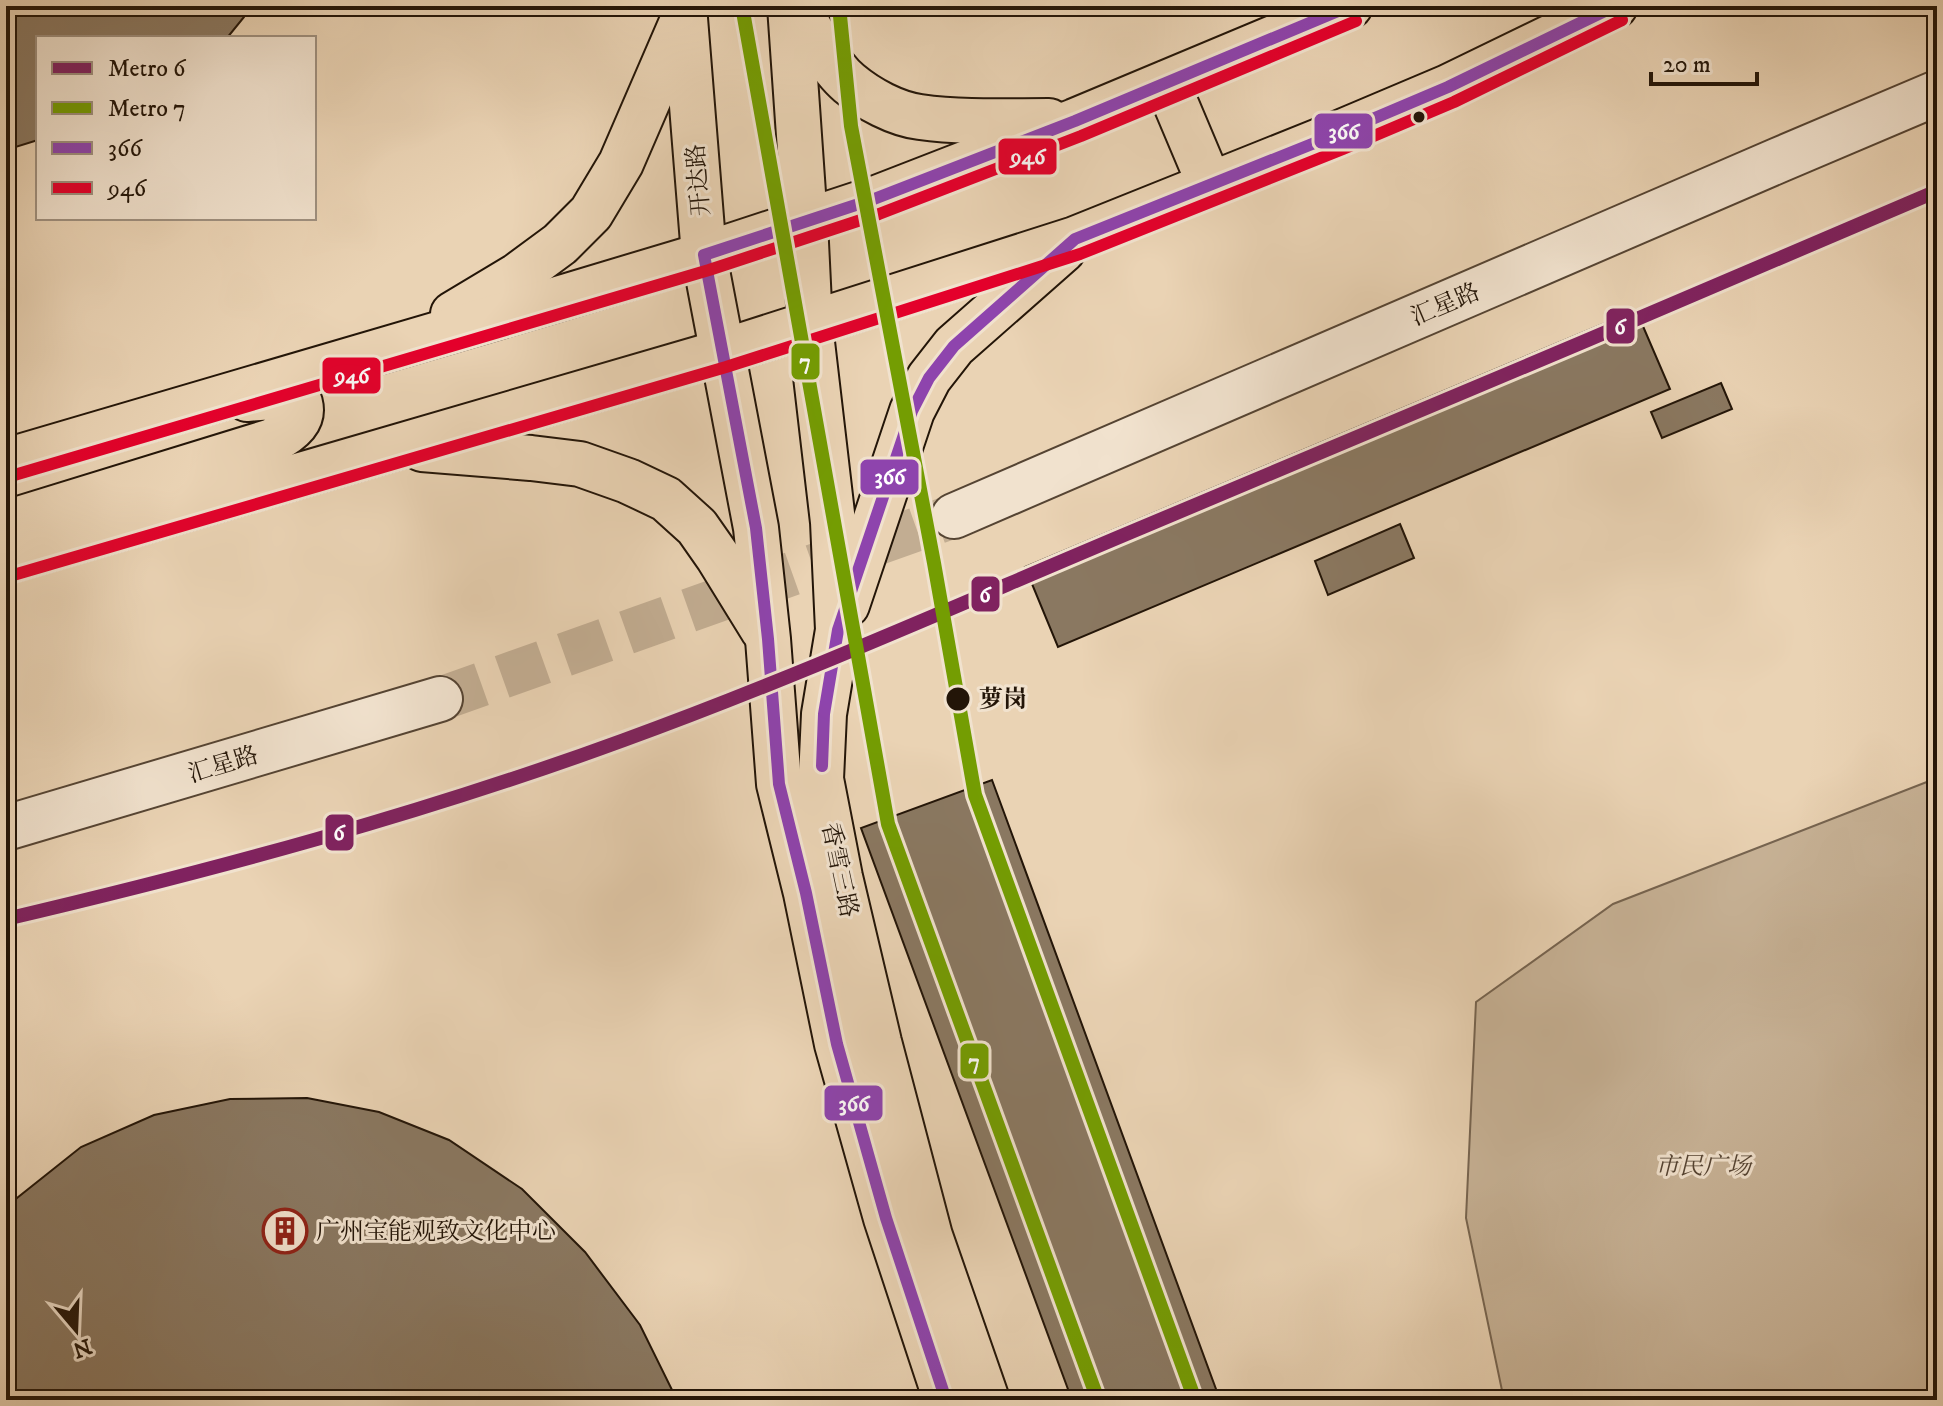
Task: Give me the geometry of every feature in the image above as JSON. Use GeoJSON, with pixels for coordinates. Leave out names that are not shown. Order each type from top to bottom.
{"type":"FeatureCollection","features":[{"type":"Feature","properties":{"kind":"main road"},"geometry":{"type":"LineString","coordinates":[[790,6],[810,325]]}},
{"type":"Feature","properties":{"kind":"main road"},"geometry":{"type":"LineString","coordinates":[[800,6],[820,48],[847,82],[883,105],[917,117],[1075,121]]}},
{"type":"Feature","properties":{"kind":"main road"},"geometry":{"type":"LineString","coordinates":[[6,461],[704,255],[874,199],[1075,121],[1350,6]]}},
{"type":"Feature","properties":{"kind":"main road"},"geometry":{"type":"LineString","coordinates":[[6,561],[722,352],[1075,239],[1448,87],[1615,6]]}},
{"type":"Feature","properties":{"kind":"main road"},"geometry":{"type":"LineString","coordinates":[[404,344],[518,275],[560,244],[591,213],[621,163],[684,11]]}},
{"type":"Feature","properties":{"kind":"main road","name":"开达路"},"geometry":{"type":"LineString","coordinates":[[684,11],[704,255],[722,352]]}},
{"type":"Feature","properties":{"kind":"main road"},"geometry":{"type":"LineString","coordinates":[[1167,83],[1210,185]]}},
{"type":"Feature","properties":{"kind":"main road"},"geometry":{"type":"LineString","coordinates":[[838,630],[912,411],[929,378],[954,346],[1075,239]]}},
{"type":"Feature","properties":{"kind":"main road","name":"香雪三路"},"geometry":{"type":"LineString","coordinates":[[810,325],[833,522],[838,630],[824,714],[821,779],[840,877],[879,1042],[930,1236],[987,1400]]}},
{"type":"Feature","properties":{"kind":"main road","name":"香雪三路"},"geometry":{"type":"LineString","coordinates":[[722,352],[756,528],[779,784],[806,893],[837,1044],[886,1218],[946,1400]]}},
{"type":"Feature","properties":{"kind":"main road"},"geometry":{"type":"LineString","coordinates":[[6,523],[272,441],[288,433],[298,422],[302,411],[300,403],[285,396],[209,401]]}},
{"type":"Feature","properties":{"kind":"main road"},"geometry":{"type":"LineString","coordinates":[[397,447],[580,464],[666,499],[697,527],[768,639]]}},
{"type":"Feature","properties":{"kind":"street","name":"汇星路"},"geometry":{"type":"LineString","coordinates":[[954,516],[1937,93]]}},
{"type":"Feature","properties":{"kind":"street","name":"汇星路"},"geometry":{"type":"LineString","coordinates":[[6,828],[440,699]]}},
{"type":"Feature","properties":{"kind":"green space","name":"市民广场"},"geometry":{"type":"Polygon","coordinates":[[[1937,778],[1937,1400],[1504,1400],[1466,1218],[1476,1002],[1613,904],[1937,778]]]}},
{"type":"Feature","properties":{"kind":"building"},"geometry":{"type":"Polygon","coordinates":[[[6,6],[247,6],[244,17],[229,36],[36,36],[36,141],[6,150],[6,6]]]}},
{"type":"Feature","properties":{"kind":"building","name":"萝岗"},"geometry":{"type":"Polygon","coordinates":[[[1636,310],[1670,389],[1058,647],[1025,567],[1636,310]]]}},
{"type":"Feature","properties":{"kind":"building"},"geometry":{"type":"Polygon","coordinates":[[[1721,383],[1732,409],[1662,438],[1651,412],[1721,383]]]}},
{"type":"Feature","properties":{"kind":"building"},"geometry":{"type":"Polygon","coordinates":[[[1400,524],[1414,558],[1328,595],[1315,561],[1400,524]]]}},
{"type":"Feature","properties":{"kind":"building","name":"萝岗"},"geometry":{"type":"Polygon","coordinates":[[[992,780],[1220,1400],[1072,1400],[861,828],[992,780]]]}},
{"type":"Feature","properties":{"kind":"building","name":"广州宝能观致文化中心"},"geometry":{"type":"Polygon","coordinates":[[[307,1098],[379,1112],[449,1140],[522,1189],[585,1252],[640,1325],[677,1400],[6,1400],[6,1209],[81,1147],[154,1115],[230,1099],[307,1098]]]}},
{"type":"Feature","properties":{"kind":"tunnel"},"geometry":{"type":"LineString","coordinates":[[440,699],[954,516]]}},
{"type":"Feature","properties":{"kind":"metro line","name":"7"},"geometry":{"type":"LineString","coordinates":[[742,6],[888,824],[1098,1400]]}},
{"type":"Feature","properties":{"kind":"metro line","name":"7"},"geometry":{"type":"LineString","coordinates":[[839,6],[851,126],[975,795],[1195,1400]]}},
{"type":"Feature","properties":{"kind":"metro line","name":"6"},"geometry":{"type":"LineString","coordinates":[[6,919],[318,839],[472,792],[624,740],[885,636],[1937,191]]}},
{"type":"Feature","properties":{"kind":"transit line","name":"366"},"geometry":{"type":"LineString","coordinates":[[946,1400],[886,1218],[837,1044],[806,893],[779,784],[756,528],[704,255],[874,199],[1075,121],[1350,6]]}},
{"type":"Feature","properties":{"kind":"transit line","name":"366"},"geometry":{"type":"LineString","coordinates":[[822,766],[824,714],[838,630],[912,411],[929,378],[954,346],[1075,239],[1448,87],[1615,6]]}},
{"type":"Feature","properties":{"kind":"transit line","name":"946"},"geometry":{"type":"LineString","coordinates":[[10,576],[726,367],[1080,254],[1454,102],[1622,20]]}},
{"type":"Feature","properties":{"kind":"transit line","name":"946"},"geometry":{"type":"LineString","coordinates":[[11,476],[709,270],[879,214],[1081,136],[1356,21]]}},
{"type":"Feature","properties":{"kind":"place","name":"萝岗"},"geometry":{"type":"Point","coordinates":[958,699]}},
{"type":"Feature","properties":{"kind":"place","name":"广州宝能观致文化中心"},"geometry":{"type":"Point","coordinates":[285,1231]}}]}
